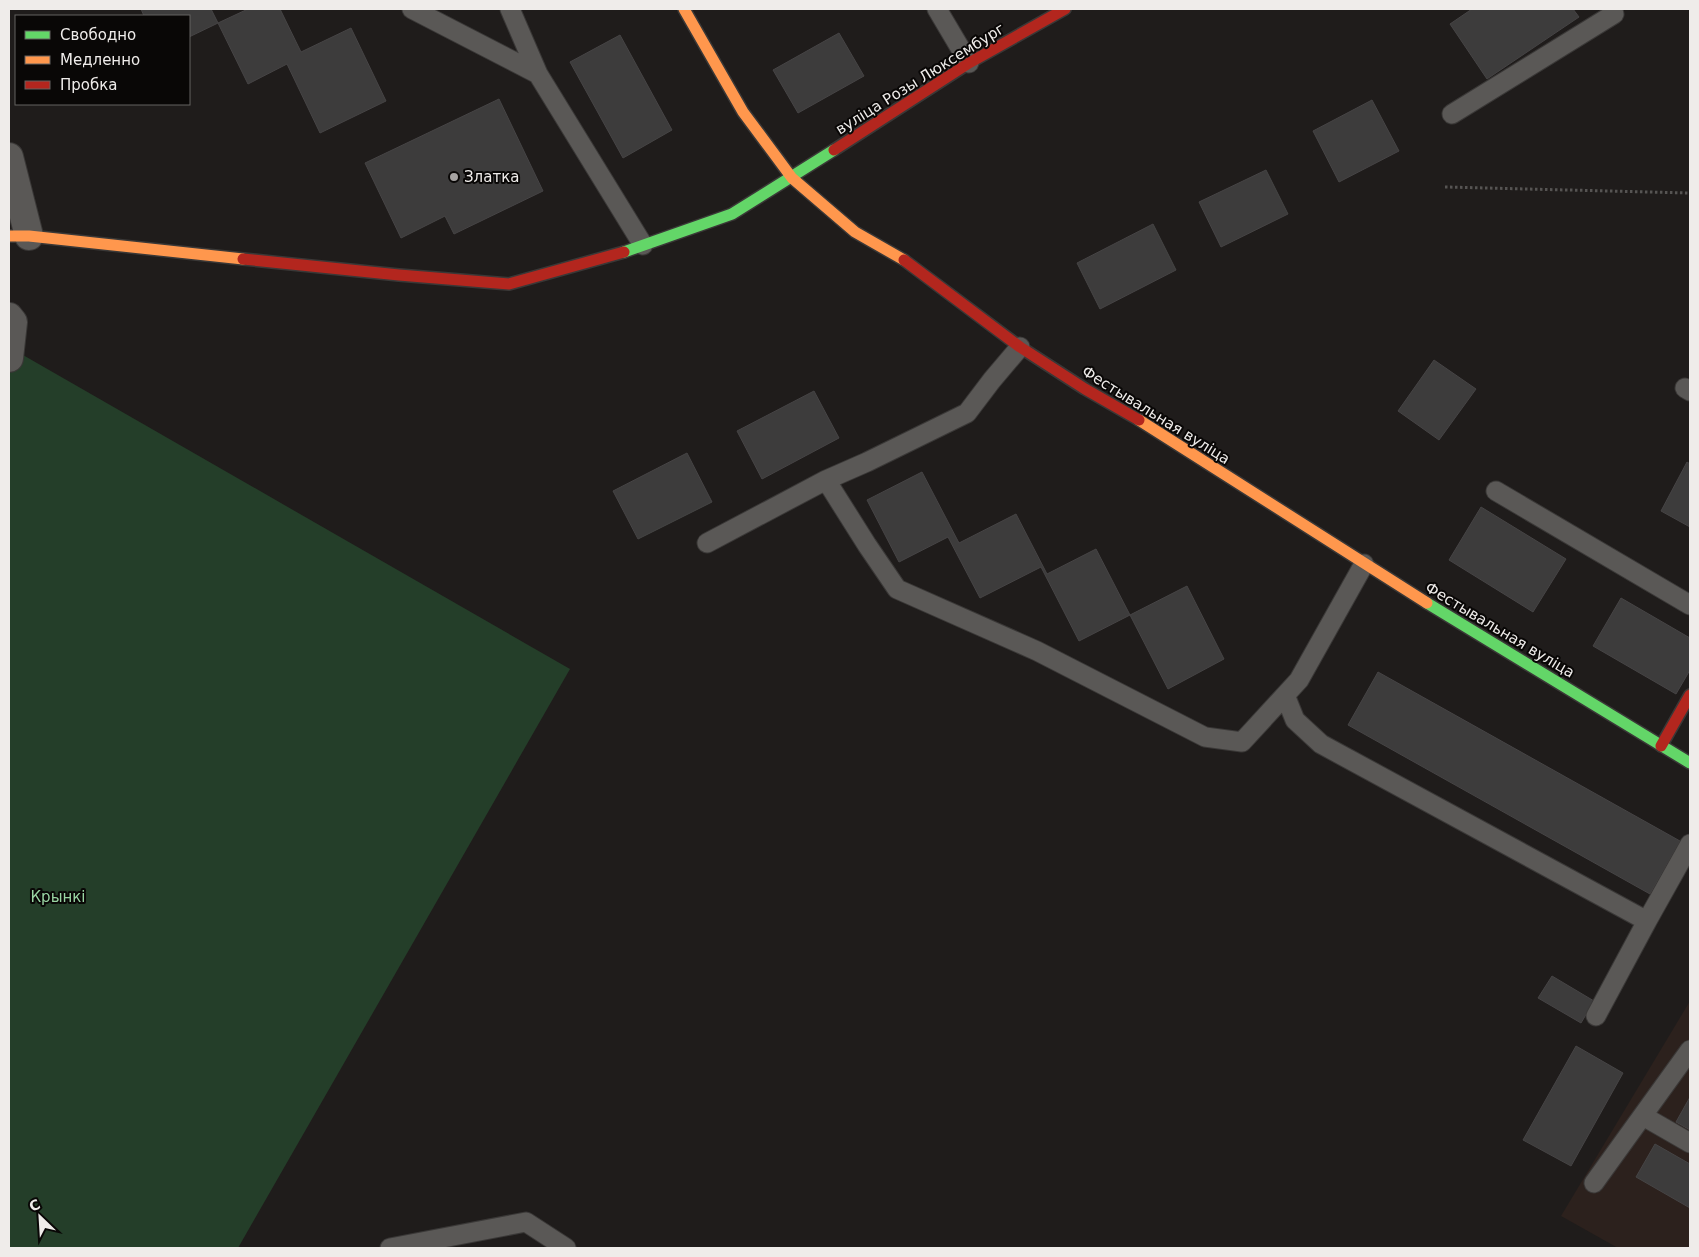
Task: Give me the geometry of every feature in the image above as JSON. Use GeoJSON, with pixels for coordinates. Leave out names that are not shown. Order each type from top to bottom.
{"type":"FeatureCollection","features":[{"type":"Feature","properties":{"kind":"street","name":"Фестывальная вуліца"},"geometry":{"type":"LineString","coordinates":[[684,9],[743,112],[792,178],[856,232],[912,264],[1020,347],[1364,564],[1690,764]]}},
{"type":"Feature","properties":{"kind":"street","name":"вуліца Розы Люксембург"},"geometry":{"type":"LineString","coordinates":[[19,236],[399,275],[509,284],[610,257],[732,214],[792,178],[969,63],[1065,9]]}},
{"type":"Feature","properties":{"kind":"street"},"geometry":{"type":"LineString","coordinates":[[9,157],[19,236]]}},
{"type":"Feature","properties":{"kind":"street"},"geometry":{"type":"LineString","coordinates":[[9,317],[13,322],[9,358]]}},
{"type":"Feature","properties":{"kind":"street"},"geometry":{"type":"LineString","coordinates":[[1661,746],[1690,695]]}},
{"type":"Feature","properties":{"kind":"lane"},"geometry":{"type":"LineString","coordinates":[[412,9],[538,74]]}},
{"type":"Feature","properties":{"kind":"lane"},"geometry":{"type":"LineString","coordinates":[[510,9],[538,74],[643,245]]}},
{"type":"Feature","properties":{"kind":"lane"},"geometry":{"type":"LineString","coordinates":[[937,9],[969,63]]}},
{"type":"Feature","properties":{"kind":"lane"},"geometry":{"type":"LineString","coordinates":[[1452,114],[1614,14]]}},
{"type":"Feature","properties":{"kind":"lane"},"geometry":{"type":"LineString","coordinates":[[707,543],[826,480],[967,413],[1020,347]]}},
{"type":"Feature","properties":{"kind":"lane"},"geometry":{"type":"LineString","coordinates":[[826,480],[897,589],[1037,651],[1205,737],[1242,742],[1286,695],[1299,680],[1364,564]]}},
{"type":"Feature","properties":{"kind":"lane"},"geometry":{"type":"LineString","coordinates":[[1496,491],[1690,605]]}},
{"type":"Feature","properties":{"kind":"lane"},"geometry":{"type":"LineString","coordinates":[[1286,695],[1295,720],[1321,744],[1647,921]]}},
{"type":"Feature","properties":{"kind":"lane"},"geometry":{"type":"LineString","coordinates":[[1596,1016],[1690,844]]}},
{"type":"Feature","properties":{"kind":"lane"},"geometry":{"type":"LineString","coordinates":[[1594,1183],[1690,1050]]}},
{"type":"Feature","properties":{"kind":"lane"},"geometry":{"type":"LineString","coordinates":[[1643,1116],[1690,1142]]}},
{"type":"Feature","properties":{"kind":"lane"},"geometry":{"type":"LineString","coordinates":[[390,1248],[526,1222],[566,1248]]}},
{"type":"Feature","properties":{"kind":"path"},"geometry":{"type":"LineString","coordinates":[[1445,187],[1690,193]]}},
{"type":"Feature","properties":{"kind":"shaded area"},"geometry":{"type":"Polygon","coordinates":[[[1690,1001],[1690,1248],[1618,1248],[1561,1216],[1690,1001]]]}},
{"type":"Feature","properties":{"kind":"green space","name":"Крынкі"},"geometry":{"type":"Polygon","coordinates":[[[9,347],[570,669],[238,1248],[9,1248],[9,347]]]}},
{"type":"Feature","properties":{"kind":"building"},"geometry":{"type":"Polygon","coordinates":[[[141,9],[211,9],[218,23],[190,37],[190,15],[144,15],[141,9]]]}},
{"type":"Feature","properties":{"kind":"building"},"geometry":{"type":"Polygon","coordinates":[[[248,9],[280,9],[301,52],[351,28],[386,101],[320,133],[287,64],[248,84],[218,23],[248,9]]]}},
{"type":"Feature","properties":{"kind":"building"},"geometry":{"type":"Polygon","coordinates":[[[1472,9],[1573,9],[1579,17],[1487,79],[1450,24],[1472,9]]]}},
{"type":"Feature","properties":{"kind":"building"},"geometry":{"type":"Polygon","coordinates":[[[839,33],[864,76],[798,113],[773,70],[839,33]]]}},
{"type":"Feature","properties":{"kind":"building"},"geometry":{"type":"Polygon","coordinates":[[[620,35],[672,130],[623,158],[570,62],[620,35]]]}},
{"type":"Feature","properties":{"kind":"building","name":"Златка"},"geometry":{"type":"Polygon","coordinates":[[[499,99],[543,191],[454,234],[445,216],[401,238],[365,163],[499,99]]]}},
{"type":"Feature","properties":{"kind":"building"},"geometry":{"type":"Polygon","coordinates":[[[1372,100],[1399,151],[1339,182],[1313,131],[1372,100]]]}},
{"type":"Feature","properties":{"kind":"building"},"geometry":{"type":"Polygon","coordinates":[[[1266,170],[1288,214],[1221,247],[1199,202],[1266,170]]]}},
{"type":"Feature","properties":{"kind":"building"},"geometry":{"type":"Polygon","coordinates":[[[1153,224],[1176,270],[1100,309],[1077,263],[1153,224]]]}},
{"type":"Feature","properties":{"kind":"building"},"geometry":{"type":"Polygon","coordinates":[[[1434,360],[1476,389],[1439,440],[1398,411],[1434,360]]]}},
{"type":"Feature","properties":{"kind":"building"},"geometry":{"type":"Polygon","coordinates":[[[814,391],[839,438],[762,479],[737,431],[814,391]]]}},
{"type":"Feature","properties":{"kind":"building"},"geometry":{"type":"Polygon","coordinates":[[[687,453],[712,502],[638,539],[613,491],[687,453]]]}},
{"type":"Feature","properties":{"kind":"building"},"geometry":{"type":"Polygon","coordinates":[[[1687,462],[1690,464],[1690,527],[1661,511],[1687,462]]]}},
{"type":"Feature","properties":{"kind":"building"},"geometry":{"type":"Polygon","coordinates":[[[922,472],[959,543],[1016,514],[1047,574],[1096,549],[1130,615],[1079,641],[1041,567],[980,598],[948,537],[899,562],[867,500],[922,472]]]}},
{"type":"Feature","properties":{"kind":"building"},"geometry":{"type":"Polygon","coordinates":[[[1481,507],[1566,559],[1533,612],[1449,560],[1481,507]]]}},
{"type":"Feature","properties":{"kind":"building"},"geometry":{"type":"Polygon","coordinates":[[[1187,586],[1224,659],[1168,689],[1130,615],[1187,586]]]}},
{"type":"Feature","properties":{"kind":"building"},"geometry":{"type":"Polygon","coordinates":[[[1621,598],[1690,638],[1690,670],[1676,694],[1593,646],[1621,598]]]}},
{"type":"Feature","properties":{"kind":"building"},"geometry":{"type":"Polygon","coordinates":[[[1378,672],[1680,841],[1650,894],[1348,725],[1378,672]]]}},
{"type":"Feature","properties":{"kind":"building"},"geometry":{"type":"Polygon","coordinates":[[[1552,976],[1594,1001],[1581,1023],[1538,998],[1552,976]]]}},
{"type":"Feature","properties":{"kind":"building"},"geometry":{"type":"Polygon","coordinates":[[[1576,1046],[1623,1073],[1571,1166],[1523,1140],[1576,1046]]]}},
{"type":"Feature","properties":{"kind":"building"},"geometry":{"type":"Polygon","coordinates":[[[1690,1097],[1690,1130],[1676,1122],[1690,1097]]]}},
{"type":"Feature","properties":{"kind":"building"},"geometry":{"type":"Polygon","coordinates":[[[1655,1144],[1690,1164],[1690,1208],[1636,1177],[1655,1144]]]}},
{"type":"Feature","properties":{"kind":"traffic: fast"},"geometry":{"type":"LineString","coordinates":[[624,252],[732,214],[834,150]]}},
{"type":"Feature","properties":{"kind":"traffic: fast"},"geometry":{"type":"LineString","coordinates":[[1427,603],[1690,763]]}},
{"type":"Feature","properties":{"kind":"traffic: slow"},"geometry":{"type":"LineString","coordinates":[[684,9],[743,112],[792,178],[855,232],[904,260]]}},
{"type":"Feature","properties":{"kind":"traffic: slow"},"geometry":{"type":"LineString","coordinates":[[9,236],[29,236],[243,259]]}},
{"type":"Feature","properties":{"kind":"traffic: slow"},"geometry":{"type":"LineString","coordinates":[[1139,420],[1427,603]]}},
{"type":"Feature","properties":{"kind":"traffic: jam"},"geometry":{"type":"LineString","coordinates":[[834,150],[969,63],[1065,9]]}},
{"type":"Feature","properties":{"kind":"traffic: jam"},"geometry":{"type":"LineString","coordinates":[[243,259],[509,284],[624,252]]}},
{"type":"Feature","properties":{"kind":"traffic: jam"},"geometry":{"type":"LineString","coordinates":[[904,260],[1020,347],[1085,389],[1139,420]]}},
{"type":"Feature","properties":{"kind":"traffic: jam"},"geometry":{"type":"LineString","coordinates":[[1661,746],[1690,695]]}},
{"type":"Feature","properties":{"kind":"place","name":"Златка"},"geometry":{"type":"Point","coordinates":[454,177]}}]}
